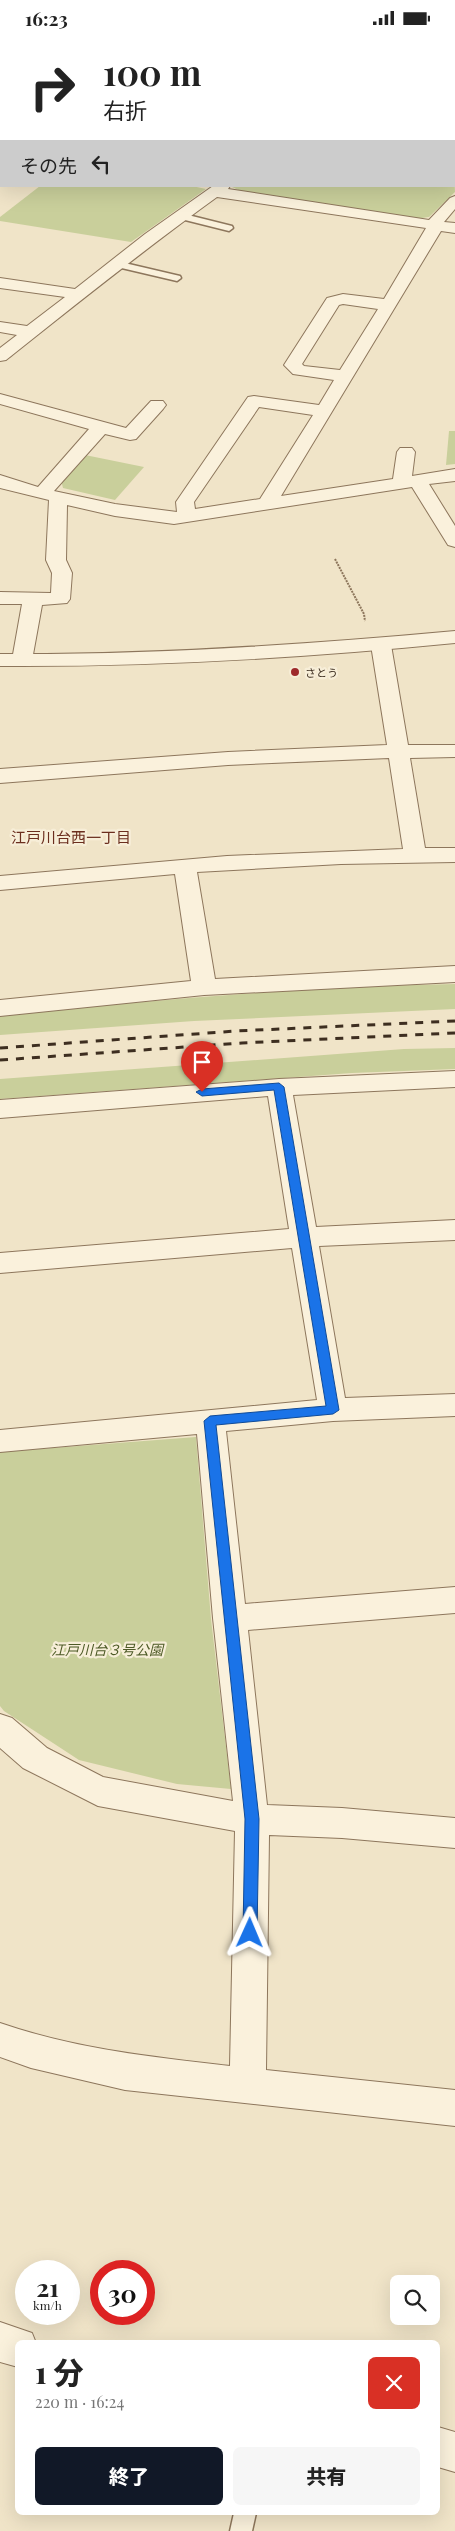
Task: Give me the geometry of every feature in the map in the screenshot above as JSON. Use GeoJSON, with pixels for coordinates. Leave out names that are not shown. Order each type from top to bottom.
{"type":"FeatureCollection","features":[{"type":"Feature","properties":{"kind":"street"},"geometry":{"type":"LineString","coordinates":[[0,356],[116,264],[219,189],[455,228]]}},
{"type":"Feature","properties":{"kind":"street"},"geometry":{"type":"LineString","coordinates":[[268,502],[432,234],[438,217],[455,201]]}},
{"type":"Feature","properties":{"kind":"street"},"geometry":{"type":"LineString","coordinates":[[0,283],[79,294]]}},
{"type":"Feature","properties":{"kind":"street"},"geometry":{"type":"LineString","coordinates":[[344,376],[299,370],[292,365],[333,301],[343,299],[389,305]]}},
{"type":"Feature","properties":{"kind":"street"},"geometry":{"type":"LineString","coordinates":[[0,327],[32,332]]}},
{"type":"Feature","properties":{"kind":"street"},"geometry":{"type":"LineString","coordinates":[[0,399],[130,435],[157,405]]}},
{"type":"Feature","properties":{"kind":"street"},"geometry":{"type":"LineString","coordinates":[[191,516],[186,511],[184,502],[254,401],[322,411]]}},
{"type":"Feature","properties":{"kind":"street"},"geometry":{"type":"LineString","coordinates":[[0,598],[60,599],[62,573],[56,560],[50,495],[101,427]]}},
{"type":"Feature","properties":{"kind":"street"},"geometry":{"type":"LineString","coordinates":[[406,452],[410,481],[455,541]]}},
{"type":"Feature","properties":{"kind":"street"},"geometry":{"type":"LineString","coordinates":[[0,481],[115,510],[164,517],[191,516],[268,502],[455,475]]}},
{"type":"Feature","properties":{"kind":"street"},"geometry":{"type":"LineString","coordinates":[[22,660],[33,599]]}},
{"type":"Feature","properties":{"kind":"street"},"geometry":{"type":"LineString","coordinates":[[0,660],[198,658],[380,645],[455,637]]}},
{"type":"Feature","properties":{"kind":"street"},"geometry":{"type":"LineString","coordinates":[[380,645],[415,855]]}},
{"type":"Feature","properties":{"kind":"street"},"geometry":{"type":"LineString","coordinates":[[0,776],[207,759],[399,751],[455,751]]}},
{"type":"Feature","properties":{"kind":"street"},"geometry":{"type":"LineString","coordinates":[[0,883],[185,866],[415,855],[455,855]]}},
{"type":"Feature","properties":{"kind":"street"},"geometry":{"type":"LineString","coordinates":[[185,866],[204,987]]}},
{"type":"Feature","properties":{"kind":"street"},"geometry":{"type":"LineString","coordinates":[[0,1008],[204,987],[455,974]]}},
{"type":"Feature","properties":{"kind":"street"},"geometry":{"type":"LineString","coordinates":[[0,1109],[279,1087],[455,1079]]}},
{"type":"Feature","properties":{"kind":"street"},"geometry":{"type":"LineString","coordinates":[[279,1087],[333,1410]]}},
{"type":"Feature","properties":{"kind":"street"},"geometry":{"type":"LineString","coordinates":[[0,1263],[305,1237],[455,1230]]}},
{"type":"Feature","properties":{"kind":"street"},"geometry":{"type":"LineString","coordinates":[[0,1441],[333,1410],[455,1405]]}},
{"type":"Feature","properties":{"kind":"street"},"geometry":{"type":"LineString","coordinates":[[210,1421],[252,1819],[248,2086]]}},
{"type":"Feature","properties":{"kind":"street"},"geometry":{"type":"LineString","coordinates":[[230,1618],[455,1600]]}},
{"type":"Feature","properties":{"kind":"street"},"geometry":{"type":"LineString","coordinates":[[0,1728],[35,1758],[98,1791],[252,1819],[342,1823],[455,1833]]}},
{"type":"Feature","properties":{"kind":"street"},"geometry":{"type":"LineString","coordinates":[[0,2040],[31,2051],[125,2072],[455,2108]]}},
{"type":"Feature","properties":{"kind":"street"},"geometry":{"type":"LineString","coordinates":[[0,2342],[15,2346]]}},
{"type":"Feature","properties":{"kind":"street"},"geometry":{"type":"LineString","coordinates":[[440,2447],[455,2451]]}},
{"type":"Feature","properties":{"kind":"lane"},"geometry":{"type":"LineString","coordinates":[[180,216],[229,228]]}},
{"type":"Feature","properties":{"kind":"lane"},"geometry":{"type":"LineString","coordinates":[[116,264],[177,278]]}},
{"type":"Feature","properties":{"kind":"lane"},"geometry":{"type":"LineString","coordinates":[[241,2531],[245,2515]]}},
{"type":"Feature","properties":{"kind":"path"},"geometry":{"type":"LineString","coordinates":[[334,559],[364,614],[366,626],[380,645]]}},
{"type":"Feature","properties":{"kind":"green space"},"geometry":{"type":"Polygon","coordinates":[[[39,187],[197,187],[206,189],[131,242],[0,221],[0,217],[39,187]]]}},
{"type":"Feature","properties":{"kind":"green space"},"geometry":{"type":"Polygon","coordinates":[[[232,187],[455,187],[455,192],[429,217],[415,219],[249,195],[232,187]]]}},
{"type":"Feature","properties":{"kind":"green space"},"geometry":{"type":"Polygon","coordinates":[[[449,431],[455,431],[455,464],[446,465],[449,431]]]}},
{"type":"Feature","properties":{"kind":"green space"},"geometry":{"type":"Polygon","coordinates":[[[85,455],[144,467],[115,500],[63,488],[61,480],[85,455]]]}},
{"type":"Feature","properties":{"kind":"green space"},"geometry":{"type":"Polygon","coordinates":[[[455,984],[455,1009],[194,1021],[0,1035],[0,1016],[228,995],[341,988],[455,984]]]}},
{"type":"Feature","properties":{"kind":"green space"},"geometry":{"type":"Polygon","coordinates":[[[455,1048],[455,1069],[352,1073],[0,1099],[0,1079],[404,1049],[455,1048]]]}},
{"type":"Feature","properties":{"kind":"green space","name":"江戸川台３号公園"},"geometry":{"type":"Polygon","coordinates":[[[196,1437],[211,1619],[231,1789],[177,1784],[79,1760],[4,1711],[0,1706],[0,1452],[196,1437]]]}},
{"type":"Feature","properties":{"kind":"railway"},"geometry":{"type":"LineString","coordinates":[[0,1048],[236,1031],[455,1021]]}},
{"type":"Feature","properties":{"kind":"railway"},"geometry":{"type":"LineString","coordinates":[[0,1060],[242,1043],[455,1033]]}},
{"type":"Feature","properties":{"kind":"place","name":"さとう"},"geometry":{"type":"Point","coordinates":[295,672]}},
{"type":"Feature","properties":{"kind":"district","name":"江戸川台西一丁目"},"geometry":{"type":"Point","coordinates":[71,837]}},
{"type":"Feature","properties":{"kind":"route"},"geometry":{"type":"LineString","coordinates":[[202,1092],[279,1087],[333,1410],[210,1421],[252,1819],[250,1933]]}}]}
